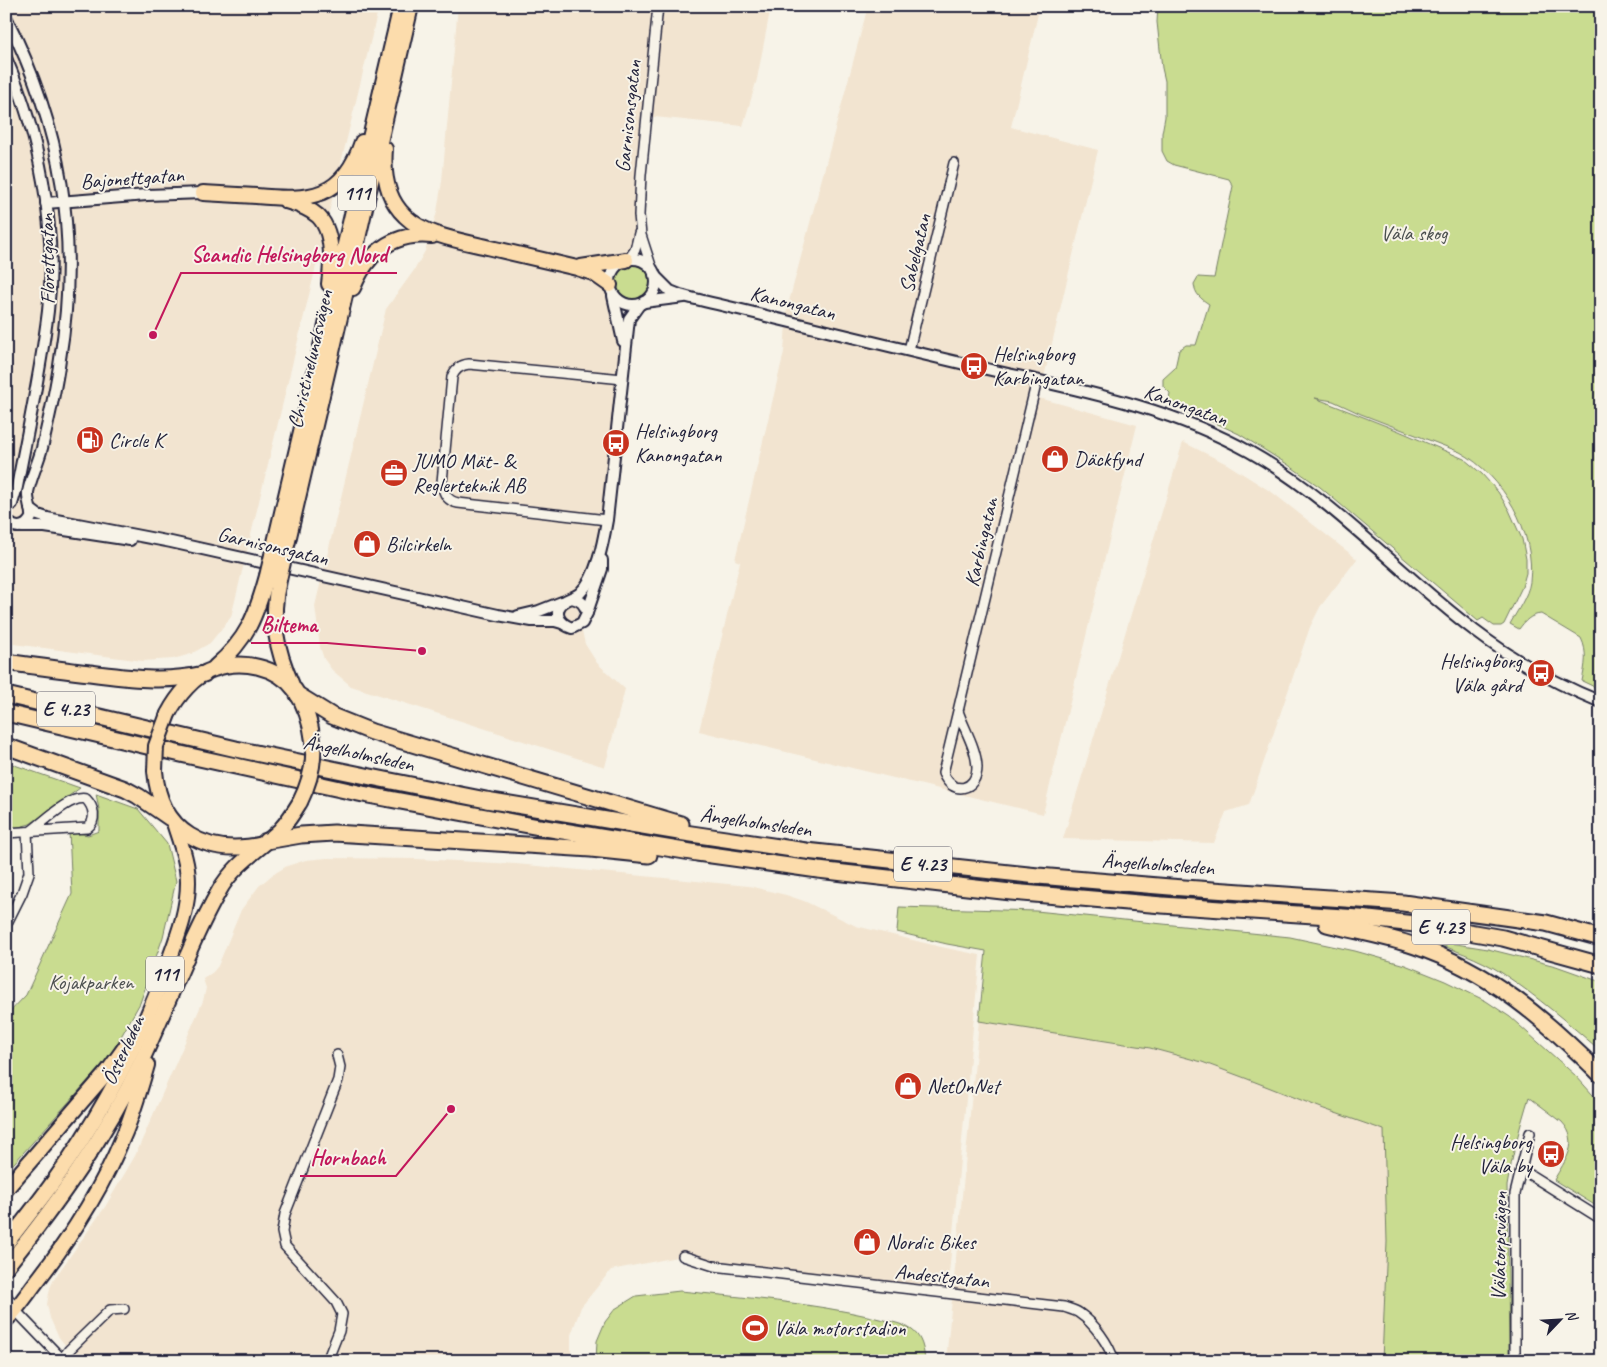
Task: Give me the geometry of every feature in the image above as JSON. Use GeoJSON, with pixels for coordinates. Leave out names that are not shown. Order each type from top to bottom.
{"type":"FeatureCollection","features":[{"type":"Feature","properties":{"kind":"highway"},"geometry":{"type":"LineString","coordinates":[[6,662],[137,678],[169,679],[190,677],[209,671]]}},
{"type":"Feature","properties":{"kind":"highway"},"geometry":{"type":"LineString","coordinates":[[296,693],[332,716],[372,732],[589,798],[740,841]]}},
{"type":"Feature","properties":{"kind":"highway","name":"Ängelholmsleden"},"geometry":{"type":"LineString","coordinates":[[6,695],[236,749],[370,778],[486,800],[806,851],[1038,876],[1403,903],[1511,919]]}},
{"type":"Feature","properties":{"kind":"highway","name":"Ängelholmsleden"},"geometry":{"type":"LineString","coordinates":[[6,713],[373,796],[539,828],[697,853],[1002,891],[1162,905],[1276,911]]}},
{"type":"Feature","properties":{"kind":"highway"},"geometry":{"type":"LineString","coordinates":[[6,746],[125,789],[138,796],[172,821]]}},
{"type":"Feature","properties":{"kind":"highway"},"geometry":{"type":"LineString","coordinates":[[265,842],[301,835],[334,833],[667,856],[731,865],[775,864]]}},
{"type":"Feature","properties":{"kind":"highway"},"geometry":{"type":"LineString","coordinates":[[1276,911],[1383,936],[1416,946],[1465,967],[1502,989],[1536,1014],[1601,1075]]}},
{"type":"Feature","properties":{"kind":"highway","name":"E 4.23"},"geometry":{"type":"LineString","coordinates":[[1276,911],[1425,925],[1493,936],[1601,965]]}},
{"type":"Feature","properties":{"kind":"highway"},"geometry":{"type":"LineString","coordinates":[[1511,919],[1546,923],[1601,938]]}},
{"type":"Feature","properties":{"kind":"highway","name":"E 4.23"},"geometry":{"type":"LineString","coordinates":[[1511,919],[1601,947]]}},
{"type":"Feature","properties":{"kind":"main road","name":"Christinelundsvägen"},"geometry":{"type":"LineString","coordinates":[[278,557],[313,380],[401,6]]}},
{"type":"Feature","properties":{"kind":"main road","name":"Christinelundsvägen"},"geometry":{"type":"LineString","coordinates":[[209,671],[229,655],[243,638],[273,578],[333,348],[412,6]]}},
{"type":"Feature","properties":{"kind":"main road"},"geometry":{"type":"LineString","coordinates":[[401,52],[384,150],[386,181],[396,206],[409,220],[418,226],[449,238]]}},
{"type":"Feature","properties":{"kind":"main road"},"geometry":{"type":"LineString","coordinates":[[203,193],[281,199],[318,195],[335,185],[345,176],[360,150],[383,85]]}},
{"type":"Feature","properties":{"kind":"main road"},"geometry":{"type":"LineString","coordinates":[[281,199],[300,205],[317,215],[323,222],[328,240],[330,279],[313,380]]}},
{"type":"Feature","properties":{"kind":"main road"},"geometry":{"type":"LineString","coordinates":[[333,348],[358,277],[378,251],[391,242],[404,237],[425,235],[449,238],[577,268],[594,274],[610,288]]}},
{"type":"Feature","properties":{"kind":"main road"},"geometry":{"type":"LineString","coordinates":[[577,268],[627,260]]}},
{"type":"Feature","properties":{"kind":"main road","name":"Christinelundsvägen"},"geometry":{"type":"LineString","coordinates":[[273,578],[276,637],[281,656],[296,693]]}},
{"type":"Feature","properties":{"kind":"main road"},"geometry":{"type":"LineString","coordinates":[[209,671],[242,664],[260,667],[278,675],[296,693]]}},
{"type":"Feature","properties":{"kind":"main road","name":"111"},"geometry":{"type":"LineString","coordinates":[[172,821],[157,788],[155,772],[156,746],[168,714],[175,702],[186,689],[209,671]]}},
{"type":"Feature","properties":{"kind":"main road","name":"111"},"geometry":{"type":"LineString","coordinates":[[265,842],[286,823],[300,802],[310,781],[313,767],[313,741],[309,720],[296,693]]}},
{"type":"Feature","properties":{"kind":"main road"},"geometry":{"type":"LineString","coordinates":[[172,821],[193,837],[213,846],[231,848],[265,842]]}},
{"type":"Feature","properties":{"kind":"main road","name":"Österleden"},"geometry":{"type":"LineString","coordinates":[[6,1244],[54,1181],[74,1150],[118,1077],[158,993],[182,927],[187,903],[188,880],[186,867],[172,821]]}},
{"type":"Feature","properties":{"kind":"main road","name":"Österleden"},"geometry":{"type":"LineString","coordinates":[[6,1267],[53,1207],[95,1145],[128,1087],[160,1019],[190,948],[220,889],[234,870],[265,842]]}},
{"type":"Feature","properties":{"kind":"main road"},"geometry":{"type":"LineString","coordinates":[[9,1312],[52,1263],[110,1166],[136,1103],[160,1019]]}},
{"type":"Feature","properties":{"kind":"main road"},"geometry":{"type":"LineString","coordinates":[[6,1189],[108,1071],[132,1036],[145,1022]]}},
{"type":"Feature","properties":{"kind":"street","name":"Garnisonsgatan"},"geometry":{"type":"LineString","coordinates":[[627,260],[635,250],[640,230],[641,175],[658,6]]}},
{"type":"Feature","properties":{"kind":"street","name":"Florettgatan"},"geometry":{"type":"LineString","coordinates":[[6,17],[41,94],[58,159],[64,201],[68,256],[66,318],[60,360],[42,446],[28,494],[29,508]]}},
{"type":"Feature","properties":{"kind":"street","name":"Florettgatan"},"geometry":{"type":"LineString","coordinates":[[6,58],[22,96],[38,155],[46,203],[50,253],[48,310],[42,354],[17,487],[8,512]]}},
{"type":"Feature","properties":{"kind":"street","name":"Sabelgatan"},"geometry":{"type":"LineString","coordinates":[[910,350],[954,164]]}},
{"type":"Feature","properties":{"kind":"street","name":"Bajonettgatan"},"geometry":{"type":"LineString","coordinates":[[46,203],[148,195],[203,193]]}},
{"type":"Feature","properties":{"kind":"street","name":"Garnisonsgatan"},"geometry":{"type":"LineString","coordinates":[[640,230],[654,273]]}},
{"type":"Feature","properties":{"kind":"street"},"geometry":{"type":"LineString","coordinates":[[627,260],[640,260],[654,273],[656,285],[652,295],[642,304],[634,306],[622,303],[610,288],[610,279],[615,267],[627,260]]}},
{"type":"Feature","properties":{"kind":"street","name":"Kanongatan"},"geometry":{"type":"LineString","coordinates":[[654,273],[670,291],[687,297],[1037,380],[1148,409],[1184,420],[1225,438],[1253,453],[1320,500],[1475,631],[1508,654],[1557,682],[1601,702]]}},
{"type":"Feature","properties":{"kind":"street","name":"Garnisonsgatan"},"geometry":{"type":"LineString","coordinates":[[610,288],[618,314],[625,356]]}},
{"type":"Feature","properties":{"kind":"street","name":"Kanongatan"},"geometry":{"type":"LineString","coordinates":[[642,304],[687,297]]}},
{"type":"Feature","properties":{"kind":"street","name":"Garnisonsgatan"},"geometry":{"type":"LineString","coordinates":[[170,542],[138,541],[45,527],[14,527],[8,512],[19,502],[38,515],[47,518],[170,542],[480,612],[532,621],[556,621],[572,628],[578,626],[582,623],[587,613],[602,569],[602,549],[607,520],[629,319],[642,304]]}},
{"type":"Feature","properties":{"kind":"street"},"geometry":{"type":"LineString","coordinates":[[607,520],[455,502],[445,496],[442,482],[452,377],[457,368],[469,364],[623,379]]}},
{"type":"Feature","properties":{"kind":"street","name":"Karbingatan"},"geometry":{"type":"LineString","coordinates":[[958,711],[972,745],[977,765],[976,774],[972,782],[962,789],[950,784],[943,773],[1037,380]]}},
{"type":"Feature","properties":{"kind":"street"},"geometry":{"type":"LineString","coordinates":[[22,527],[30,521],[29,508]]}},
{"type":"Feature","properties":{"kind":"street","name":"Garnisonsgatan"},"geometry":{"type":"LineString","coordinates":[[515,617],[539,611],[567,600],[581,592],[594,571],[602,549]]}},
{"type":"Feature","properties":{"kind":"street"},"geometry":{"type":"LineString","coordinates":[[562,623],[558,618],[559,607],[567,600],[578,599],[583,603],[587,613]]}},
{"type":"Feature","properties":{"kind":"street"},"geometry":{"type":"LineString","coordinates":[[6,833],[29,832],[87,828],[93,820],[94,812],[86,799],[77,799],[68,803],[29,832]]}},
{"type":"Feature","properties":{"kind":"street"},"geometry":{"type":"LineString","coordinates":[[6,925],[22,893],[29,873],[29,832]]}},
{"type":"Feature","properties":{"kind":"street"},"geometry":{"type":"LineString","coordinates":[[327,1361],[339,1330],[342,1314],[336,1302],[285,1246],[282,1232],[285,1214],[338,1080],[340,1067],[337,1055]]}},
{"type":"Feature","properties":{"kind":"street","name":"Välatorpsvägen"},"geometry":{"type":"LineString","coordinates":[[1515,1361],[1515,1194],[1530,1133]]}},
{"type":"Feature","properties":{"kind":"street"},"geometry":{"type":"LineString","coordinates":[[1521,1170],[1601,1219]]}},
{"type":"Feature","properties":{"kind":"street","name":"Andesitgatan"},"geometry":{"type":"LineString","coordinates":[[682,1256],[714,1266],[1064,1307],[1078,1311],[1084,1317],[1102,1338],[1114,1361]]}},
{"type":"Feature","properties":{"kind":"street"},"geometry":{"type":"LineString","coordinates":[[6,1295],[9,1312],[63,1360],[69,1350],[110,1310],[124,1308]]}},
{"type":"Feature","properties":{"kind":"shaded area"},"geometry":{"type":"Polygon","coordinates":[[[6,6],[379,6],[231,617],[210,643],[191,654],[173,659],[143,661],[6,643],[6,6]]]}},
{"type":"Feature","properties":{"kind":"shaded area"},"geometry":{"type":"Polygon","coordinates":[[[458,6],[771,6],[757,79],[743,126],[645,116],[638,230],[629,254],[584,265],[609,291],[615,307],[623,356],[604,523],[596,564],[577,595],[579,618],[585,644],[597,663],[625,689],[605,767],[351,686],[332,670],[324,659],[320,647],[315,606],[386,309],[415,269],[425,251],[437,212],[442,181],[458,6]]]}},
{"type":"Feature","properties":{"kind":"shaded area"},"geometry":{"type":"Polygon","coordinates":[[[868,6],[1040,6],[1011,127],[1098,150],[1039,398],[1137,425],[1043,814],[699,731],[740,562],[735,560],[784,352],[787,309],[868,6]]]}},
{"type":"Feature","properties":{"kind":"shaded area"},"geometry":{"type":"Polygon","coordinates":[[[1183,442],[1227,464],[1273,493],[1357,559],[1320,607],[1310,627],[1249,805],[1226,812],[1214,843],[1063,839],[1183,442]]]}},
{"type":"Feature","properties":{"kind":"shaded area"},"geometry":{"type":"Polygon","coordinates":[[[327,858],[417,859],[516,864],[749,886],[804,901],[856,926],[980,955],[947,1294],[792,1276],[682,1256],[611,1270],[581,1307],[571,1335],[571,1361],[64,1361],[69,1350],[58,1336],[50,1318],[47,1304],[50,1288],[54,1279],[105,1207],[135,1156],[203,1001],[206,988],[203,979],[218,966],[241,910],[259,886],[287,866],[306,860],[327,858]]]}},
{"type":"Feature","properties":{"kind":"shaded area"},"geometry":{"type":"Polygon","coordinates":[[[979,1021],[1150,1048],[1201,1062],[1385,1130],[1387,1242],[1382,1361],[946,1361],[979,1021]]]}},
{"type":"Feature","properties":{"kind":"green space","name":"Väla skog"},"geometry":{"type":"Polygon","coordinates":[[[1158,6],[1601,6],[1601,690],[1582,681],[1585,654],[1581,638],[1541,614],[1528,619],[1519,629],[1510,624],[1529,587],[1530,563],[1528,544],[1522,525],[1503,490],[1476,462],[1460,452],[1361,414],[1333,401],[1315,398],[1464,459],[1482,474],[1498,492],[1509,510],[1522,539],[1526,559],[1526,573],[1522,587],[1504,624],[1501,626],[1494,626],[1483,618],[1478,621],[1320,487],[1287,464],[1239,434],[1168,404],[1170,393],[1163,386],[1163,379],[1175,368],[1179,350],[1186,345],[1196,345],[1209,304],[1199,296],[1194,284],[1198,277],[1214,278],[1233,186],[1229,179],[1174,165],[1167,161],[1162,151],[1162,133],[1165,117],[1165,81],[1157,22],[1158,6]]]}},
{"type":"Feature","properties":{"kind":"green space"},"geometry":{"type":"Polygon","coordinates":[[[633,265],[645,270],[650,282],[645,294],[633,299],[621,294],[616,282],[621,270],[633,265]]]}},
{"type":"Feature","properties":{"kind":"green space"},"geometry":{"type":"Polygon","coordinates":[[[6,762],[80,788],[30,824],[6,828],[6,762]]]}},
{"type":"Feature","properties":{"kind":"green space","name":"Kojakparken"},"geometry":{"type":"Polygon","coordinates":[[[96,794],[138,809],[167,844],[176,881],[163,937],[140,1003],[110,1056],[6,1172],[6,1016],[26,995],[72,894],[69,831],[88,835],[99,831],[99,809],[96,794]]]}},
{"type":"Feature","properties":{"kind":"green space"},"geometry":{"type":"Polygon","coordinates":[[[899,907],[1036,911],[1290,937],[1355,951],[1405,965],[1445,981],[1486,1001],[1510,1017],[1576,1076],[1601,1104],[1601,1209],[1554,1180],[1571,1144],[1568,1130],[1562,1122],[1529,1097],[1516,1141],[1507,1186],[1509,1361],[1382,1361],[1387,1242],[1384,1130],[1202,1062],[1150,1048],[979,1021],[986,951],[897,932],[899,907]]]}},
{"type":"Feature","properties":{"kind":"green space"},"geometry":{"type":"Polygon","coordinates":[[[1425,939],[1488,949],[1556,966],[1601,982],[1601,1051],[1540,1001],[1502,973],[1474,958],[1425,939]]]}},
{"type":"Feature","properties":{"kind":"green space","name":"Väla motorstadion"},"geometry":{"type":"Polygon","coordinates":[[[680,1291],[801,1304],[898,1323],[908,1327],[918,1336],[923,1348],[925,1361],[596,1361],[597,1341],[605,1322],[615,1309],[636,1296],[680,1291]]]}},
{"type":"Feature","properties":{"kind":"place","name":"Scandic Helsingborg Nord"},"geometry":{"type":"Point","coordinates":[153,335]}},
{"type":"Feature","properties":{"kind":"place","name":"Helsingborg Karbingatan"},"geometry":{"type":"Point","coordinates":[974,366]}},
{"type":"Feature","properties":{"kind":"place","name":"Circle K"},"geometry":{"type":"Point","coordinates":[90,440]}},
{"type":"Feature","properties":{"kind":"place","name":"Helsingborg Kanongatan"},"geometry":{"type":"Point","coordinates":[616,443]}},
{"type":"Feature","properties":{"kind":"place","name":"Däckfynd"},"geometry":{"type":"Point","coordinates":[1055,459]}},
{"type":"Feature","properties":{"kind":"place","name":"JUMO Mät- & Reglerteknik AB"},"geometry":{"type":"Point","coordinates":[394,473]}},
{"type":"Feature","properties":{"kind":"place","name":"Bilcirkeln"},"geometry":{"type":"Point","coordinates":[367,544]}},
{"type":"Feature","properties":{"kind":"place","name":"Biltema"},"geometry":{"type":"Point","coordinates":[422,651]}},
{"type":"Feature","properties":{"kind":"place","name":"Helsingborg Väla gård"},"geometry":{"type":"Point","coordinates":[1541,673]}},
{"type":"Feature","properties":{"kind":"place","name":"NetOnNet"},"geometry":{"type":"Point","coordinates":[908,1086]}},
{"type":"Feature","properties":{"kind":"place","name":"Hornbach"},"geometry":{"type":"Point","coordinates":[451,1109]}},
{"type":"Feature","properties":{"kind":"place","name":"Helsingborg Väla by"},"geometry":{"type":"Point","coordinates":[1551,1154]}},
{"type":"Feature","properties":{"kind":"place","name":"Nordic Bikes"},"geometry":{"type":"Point","coordinates":[867,1242]}},
{"type":"Feature","properties":{"kind":"place","name":"Väla motorstadion"},"geometry":{"type":"Point","coordinates":[755,1328]}}]}
